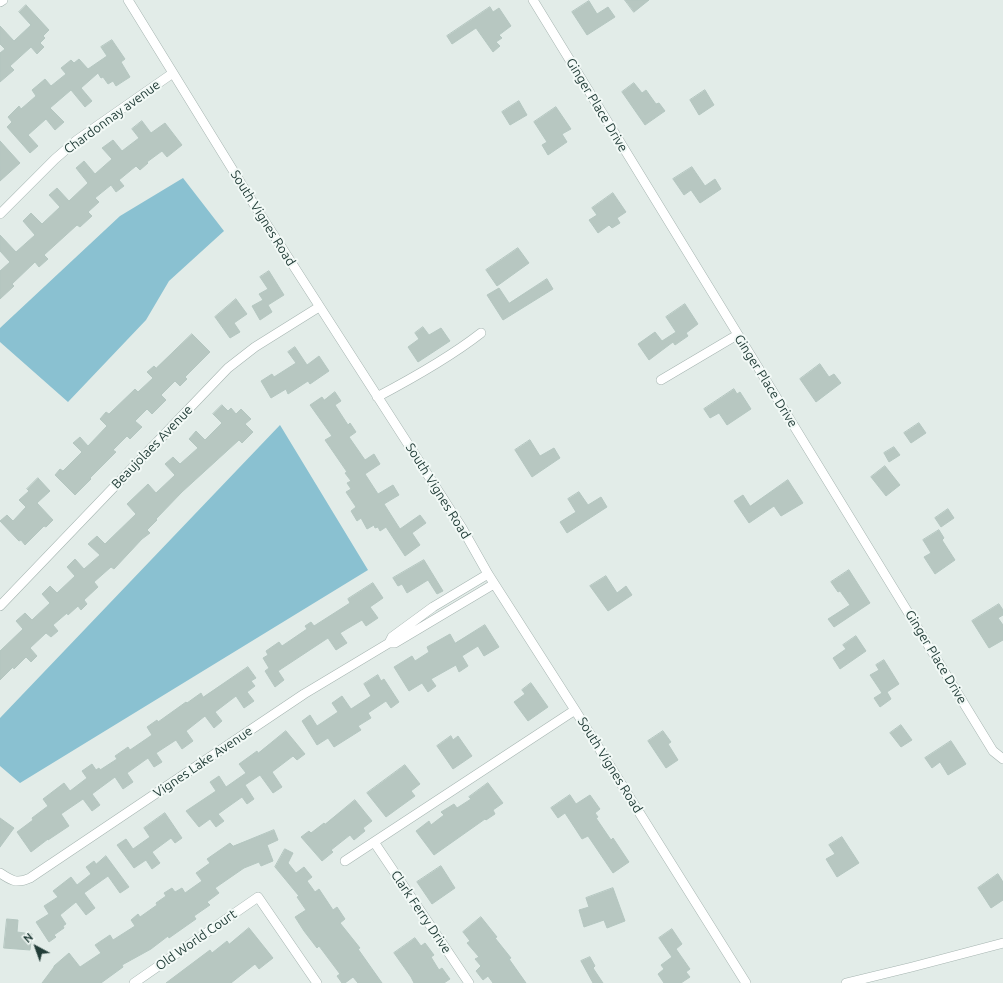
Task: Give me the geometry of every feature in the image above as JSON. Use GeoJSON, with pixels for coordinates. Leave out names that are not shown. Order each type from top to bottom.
{"type":"FeatureCollection","features":[{"type":"Feature","properties":{"kind":"street","name":"South Vignes Road"},"geometry":{"type":"LineString","coordinates":[[128,0],[319,307],[462,528],[494,584],[575,710],[746,983]]}},
{"type":"Feature","properties":{"kind":"street","name":"Ginger Place Drive"},"geometry":{"type":"LineString","coordinates":[[533,0],[993,751],[1003,759]]}},
{"type":"Feature","properties":{"kind":"street","name":"Chardonnay avenue"},"geometry":{"type":"LineString","coordinates":[[0,214],[55,159],[77,140],[173,73]]}},
{"type":"Feature","properties":{"kind":"street","name":"Beaujolaes Avenue"},"geometry":{"type":"LineString","coordinates":[[0,606],[228,368],[252,350],[319,307]]}},
{"type":"Feature","properties":{"kind":"street"},"geometry":{"type":"LineString","coordinates":[[377,397],[436,364],[481,333]]}},
{"type":"Feature","properties":{"kind":"street"},"geometry":{"type":"LineString","coordinates":[[660,380],[737,335]]}},
{"type":"Feature","properties":{"kind":"street","name":"Vignes Lake Avenue"},"geometry":{"type":"LineString","coordinates":[[389,643],[392,637],[433,607],[488,574]]}},
{"type":"Feature","properties":{"kind":"street","name":"Vignes Lake Avenue"},"geometry":{"type":"LineString","coordinates":[[0,873],[8,879],[19,882],[37,874],[304,694],[389,643],[395,643],[494,584]]}},
{"type":"Feature","properties":{"kind":"street"},"geometry":{"type":"LineString","coordinates":[[345,861],[575,710]]}},
{"type":"Feature","properties":{"kind":"street","name":"Clark Ferry Drive"},"geometry":{"type":"LineString","coordinates":[[374,842],[469,983]]}},
{"type":"Feature","properties":{"kind":"street","name":"Old World Court"},"geometry":{"type":"LineString","coordinates":[[134,983],[258,897],[317,983]]}},
{"type":"Feature","properties":{"kind":"street"},"geometry":{"type":"LineString","coordinates":[[846,983],[1003,943]]}},
{"type":"Feature","properties":{"kind":"water"},"geometry":{"type":"Polygon","coordinates":[[[183,178],[224,231],[169,281],[146,320],[68,402],[0,342],[0,328],[120,216],[183,178]]]}},
{"type":"Feature","properties":{"kind":"water"},"geometry":{"type":"Polygon","coordinates":[[[280,425],[368,570],[20,783],[0,766],[0,718],[280,425]]]}},
{"type":"Feature","properties":{"kind":"building"},"geometry":{"type":"Polygon","coordinates":[[[625,0],[649,0],[634,12],[625,0]]]}},
{"type":"Feature","properties":{"kind":"building"},"geometry":{"type":"Polygon","coordinates":[[[589,1],[597,14],[608,7],[615,17],[587,35],[572,12],[589,1]]]}},
{"type":"Feature","properties":{"kind":"building"},"geometry":{"type":"Polygon","coordinates":[[[26,5],[49,30],[43,36],[45,38],[40,43],[44,47],[37,54],[31,47],[10,66],[14,70],[0,82],[0,53],[5,49],[0,44],[0,26],[14,41],[31,25],[19,12],[26,5]]]}},
{"type":"Feature","properties":{"kind":"building"},"geometry":{"type":"Polygon","coordinates":[[[490,7],[493,12],[499,8],[511,26],[499,35],[502,38],[496,42],[500,46],[493,52],[476,28],[452,44],[447,36],[490,7]]]}},
{"type":"Feature","properties":{"kind":"building"},"geometry":{"type":"Polygon","coordinates":[[[112,40],[125,59],[121,62],[130,77],[116,86],[113,81],[108,84],[98,73],[81,88],[92,101],[85,107],[71,90],[50,108],[64,122],[55,130],[46,119],[28,135],[38,146],[30,153],[7,127],[12,122],[8,117],[19,106],[21,109],[36,96],[32,90],[45,79],[51,86],[66,74],[61,68],[71,60],[74,63],[79,59],[88,69],[107,56],[101,47],[112,40]]]}},
{"type":"Feature","properties":{"kind":"building"},"geometry":{"type":"Polygon","coordinates":[[[634,83],[642,93],[646,90],[656,104],[659,103],[665,111],[645,125],[622,92],[634,83]]]}},
{"type":"Feature","properties":{"kind":"building"},"geometry":{"type":"Polygon","coordinates":[[[705,90],[714,105],[699,115],[690,100],[705,90]]]}},
{"type":"Feature","properties":{"kind":"building"},"geometry":{"type":"Polygon","coordinates":[[[519,101],[527,115],[510,125],[502,112],[519,101]]]}},
{"type":"Feature","properties":{"kind":"building"},"geometry":{"type":"Polygon","coordinates":[[[556,107],[571,129],[562,134],[567,142],[548,155],[542,145],[547,142],[534,122],[556,107]]]}},
{"type":"Feature","properties":{"kind":"building"},"geometry":{"type":"Polygon","coordinates":[[[142,121],[151,133],[165,123],[182,145],[167,157],[162,151],[147,162],[148,163],[140,170],[136,166],[119,180],[124,186],[116,192],[111,185],[95,198],[99,202],[88,212],[92,216],[80,227],[77,225],[44,255],[48,259],[39,267],[35,262],[12,284],[14,286],[0,299],[0,271],[10,262],[0,251],[0,235],[16,252],[35,235],[23,221],[31,213],[42,224],[60,207],[49,195],[57,188],[69,201],[88,183],[76,168],[84,161],[95,174],[112,159],[102,148],[113,140],[122,151],[139,138],[132,129],[142,121]]]}},
{"type":"Feature","properties":{"kind":"building"},"geometry":{"type":"Polygon","coordinates":[[[0,141],[20,163],[0,181],[0,141]]]}},
{"type":"Feature","properties":{"kind":"building"},"geometry":{"type":"Polygon","coordinates":[[[692,167],[705,186],[715,179],[721,189],[700,203],[691,190],[684,195],[673,179],[692,167]]]}},
{"type":"Feature","properties":{"kind":"building"},"geometry":{"type":"Polygon","coordinates":[[[613,193],[626,212],[617,218],[620,223],[612,228],[609,225],[598,233],[589,220],[597,215],[592,208],[613,193]]]}},
{"type":"Feature","properties":{"kind":"building"},"geometry":{"type":"Polygon","coordinates":[[[518,248],[529,263],[497,286],[486,270],[518,248]]]}},
{"type":"Feature","properties":{"kind":"building"},"geometry":{"type":"Polygon","coordinates":[[[269,271],[284,295],[268,305],[272,312],[260,320],[252,306],[263,300],[259,294],[268,289],[260,277],[269,271]]]}},
{"type":"Feature","properties":{"kind":"building"},"geometry":{"type":"Polygon","coordinates":[[[547,279],[553,289],[503,320],[487,295],[499,288],[509,303],[547,279]]]}},
{"type":"Feature","properties":{"kind":"building"},"geometry":{"type":"Polygon","coordinates":[[[236,299],[247,314],[234,323],[240,332],[230,338],[215,317],[236,299]]]}},
{"type":"Feature","properties":{"kind":"building"},"geometry":{"type":"Polygon","coordinates":[[[685,304],[698,324],[686,333],[688,336],[675,345],[673,342],[649,360],[638,344],[655,332],[662,341],[676,332],[666,317],[685,304]]]}},
{"type":"Feature","properties":{"kind":"building"},"geometry":{"type":"Polygon","coordinates":[[[423,327],[429,335],[441,328],[450,341],[418,362],[408,347],[419,339],[415,333],[423,327]]]}},
{"type":"Feature","properties":{"kind":"building"},"geometry":{"type":"Polygon","coordinates":[[[192,334],[210,352],[185,377],[187,379],[180,386],[175,381],[161,395],[166,400],[152,414],[147,409],[135,421],[142,427],[130,439],[127,436],[113,450],[116,452],[75,495],[55,475],[60,469],[63,471],[82,452],[73,443],[80,437],[88,446],[107,426],[100,419],[106,412],[109,414],[135,389],[138,392],[153,378],[147,372],[154,366],[156,368],[192,334]]]}},
{"type":"Feature","properties":{"kind":"building"},"geometry":{"type":"Polygon","coordinates":[[[295,347],[307,365],[319,356],[329,371],[310,384],[308,381],[288,394],[286,389],[271,398],[261,381],[272,374],[274,377],[296,363],[288,352],[295,347]]]}},
{"type":"Feature","properties":{"kind":"building"},"geometry":{"type":"Polygon","coordinates":[[[820,364],[829,377],[834,374],[841,383],[816,402],[800,379],[820,364]]]}},
{"type":"Feature","properties":{"kind":"building"},"geometry":{"type":"Polygon","coordinates":[[[734,389],[737,394],[740,392],[751,409],[727,425],[719,413],[710,418],[704,409],[734,389]]]}},
{"type":"Feature","properties":{"kind":"building"},"geometry":{"type":"Polygon","coordinates":[[[335,392],[341,401],[335,405],[348,425],[350,423],[356,432],[349,437],[365,460],[374,454],[380,464],[365,474],[378,494],[393,485],[399,495],[384,504],[400,529],[420,515],[426,523],[412,533],[420,545],[405,556],[386,527],[380,531],[378,527],[375,528],[374,525],[367,529],[361,518],[357,521],[351,511],[356,507],[346,492],[351,489],[347,483],[351,481],[345,473],[347,472],[325,440],[332,436],[310,405],[322,397],[324,400],[335,392]]]}},
{"type":"Feature","properties":{"kind":"building"},"geometry":{"type":"Polygon","coordinates":[[[222,405],[228,411],[231,408],[236,414],[241,409],[251,419],[245,424],[253,432],[242,443],[239,440],[182,492],[147,530],[150,533],[142,539],[114,569],[111,567],[94,582],[98,587],[84,600],[87,604],[81,610],[78,606],[68,615],[67,613],[53,625],[58,631],[51,637],[46,633],[30,648],[37,656],[31,662],[26,657],[0,680],[0,651],[23,629],[16,621],[25,613],[32,620],[50,603],[42,594],[50,586],[57,593],[75,576],[67,567],[75,559],[84,569],[100,555],[88,544],[97,536],[105,544],[136,514],[127,504],[148,484],[156,493],[175,475],[165,464],[173,457],[180,464],[198,448],[189,439],[196,431],[205,440],[222,423],[213,414],[222,405]]]}},
{"type":"Feature","properties":{"kind":"building"},"geometry":{"type":"Polygon","coordinates":[[[919,423],[926,433],[911,443],[904,433],[919,423]]]}},
{"type":"Feature","properties":{"kind":"building"},"geometry":{"type":"Polygon","coordinates":[[[530,440],[540,456],[554,448],[560,458],[532,477],[515,450],[530,440]]]}},
{"type":"Feature","properties":{"kind":"building"},"geometry":{"type":"Polygon","coordinates":[[[894,447],[900,455],[889,462],[884,453],[894,447]]]}},
{"type":"Feature","properties":{"kind":"building"},"geometry":{"type":"Polygon","coordinates":[[[885,466],[900,485],[886,496],[871,477],[885,466]]]}},
{"type":"Feature","properties":{"kind":"building"},"geometry":{"type":"Polygon","coordinates":[[[38,478],[50,491],[37,503],[53,520],[46,527],[44,526],[25,545],[21,540],[19,541],[0,521],[7,515],[13,521],[26,507],[19,500],[29,491],[27,489],[38,478]]]}},
{"type":"Feature","properties":{"kind":"building"},"geometry":{"type":"Polygon","coordinates":[[[788,480],[803,503],[781,516],[774,506],[749,523],[734,501],[743,495],[750,506],[788,480]]]}},
{"type":"Feature","properties":{"kind":"building"},"geometry":{"type":"Polygon","coordinates":[[[579,492],[588,505],[601,497],[607,507],[567,533],[560,522],[576,512],[568,499],[579,492]]]}},
{"type":"Feature","properties":{"kind":"building"},"geometry":{"type":"Polygon","coordinates":[[[948,509],[954,518],[941,527],[935,518],[948,509]]]}},
{"type":"Feature","properties":{"kind":"building"},"geometry":{"type":"Polygon","coordinates":[[[939,530],[944,538],[942,540],[955,560],[935,574],[924,557],[931,553],[923,540],[939,530]]]}},
{"type":"Feature","properties":{"kind":"building"},"geometry":{"type":"Polygon","coordinates":[[[424,560],[443,591],[437,594],[428,580],[407,593],[402,584],[398,586],[393,578],[424,560]]]}},
{"type":"Feature","properties":{"kind":"building"},"geometry":{"type":"Polygon","coordinates":[[[849,570],[870,603],[834,627],[828,619],[850,605],[840,591],[838,592],[831,582],[849,570]]]}},
{"type":"Feature","properties":{"kind":"building"},"geometry":{"type":"Polygon","coordinates":[[[606,576],[617,593],[626,586],[632,595],[608,611],[590,586],[606,576]]]}},
{"type":"Feature","properties":{"kind":"building"},"geometry":{"type":"Polygon","coordinates":[[[373,583],[383,598],[370,607],[378,618],[366,626],[362,620],[340,633],[347,643],[336,650],[328,638],[278,671],[284,680],[275,687],[265,671],[269,668],[263,658],[268,655],[266,651],[279,642],[282,646],[307,629],[305,626],[311,622],[314,626],[350,603],[348,599],[373,583]]]}},
{"type":"Feature","properties":{"kind":"building"},"geometry":{"type":"Polygon","coordinates":[[[999,604],[1003,610],[1003,615],[998,618],[1003,625],[1003,640],[989,648],[972,621],[999,604]]]}},
{"type":"Feature","properties":{"kind":"building"},"geometry":{"type":"Polygon","coordinates":[[[485,625],[499,647],[484,656],[478,646],[462,656],[468,666],[459,672],[456,665],[431,679],[436,686],[428,692],[422,683],[409,691],[394,667],[412,656],[415,661],[429,652],[427,647],[450,634],[455,643],[485,625]]]}},
{"type":"Feature","properties":{"kind":"building"},"geometry":{"type":"Polygon","coordinates":[[[856,636],[866,651],[840,669],[833,658],[846,649],[843,645],[856,636]]]}},
{"type":"Feature","properties":{"kind":"building"},"geometry":{"type":"Polygon","coordinates":[[[884,660],[899,684],[887,692],[891,699],[880,707],[874,698],[882,693],[870,675],[879,670],[876,665],[884,660]]]}},
{"type":"Feature","properties":{"kind":"building"},"geometry":{"type":"Polygon","coordinates":[[[248,667],[256,678],[251,681],[255,686],[247,692],[254,701],[244,708],[236,696],[215,712],[222,721],[214,728],[205,716],[186,731],[193,741],[182,749],[176,740],[156,753],[162,762],[154,767],[148,758],[127,773],[133,782],[123,789],[115,777],[92,794],[100,805],[92,811],[83,799],[61,814],[69,826],[31,852],[17,832],[48,806],[43,799],[64,783],[70,791],[87,778],[82,771],[92,764],[96,770],[99,768],[100,770],[117,759],[115,756],[128,747],[130,750],[152,735],[147,727],[157,720],[158,722],[201,693],[203,697],[248,667]]]}},
{"type":"Feature","properties":{"kind":"building"},"geometry":{"type":"Polygon","coordinates":[[[378,675],[381,681],[384,679],[399,702],[391,708],[386,701],[368,713],[371,718],[358,726],[361,730],[334,747],[328,738],[317,745],[302,721],[310,715],[317,726],[338,712],[332,703],[342,696],[351,709],[371,696],[364,684],[378,675]]]}},
{"type":"Feature","properties":{"kind":"building"},"geometry":{"type":"Polygon","coordinates":[[[531,683],[548,707],[528,721],[514,702],[525,694],[522,690],[531,683]]]}},
{"type":"Feature","properties":{"kind":"building"},"geometry":{"type":"Polygon","coordinates":[[[901,725],[912,740],[901,747],[890,733],[901,725]]]}},
{"type":"Feature","properties":{"kind":"building"},"geometry":{"type":"Polygon","coordinates":[[[286,731],[305,754],[297,760],[293,756],[272,772],[282,787],[273,793],[260,775],[245,785],[254,799],[247,804],[242,797],[218,814],[224,821],[216,827],[210,819],[199,827],[186,811],[216,791],[210,782],[219,776],[226,787],[246,773],[239,764],[257,751],[258,753],[286,731]]]}},
{"type":"Feature","properties":{"kind":"building"},"geometry":{"type":"Polygon","coordinates":[[[663,731],[671,742],[668,744],[678,760],[666,768],[648,741],[663,731]]]}},
{"type":"Feature","properties":{"kind":"building"},"geometry":{"type":"Polygon","coordinates":[[[451,736],[453,740],[458,736],[472,756],[453,769],[437,746],[451,736]]]}},
{"type":"Feature","properties":{"kind":"building"},"geometry":{"type":"Polygon","coordinates":[[[951,741],[966,764],[948,775],[940,762],[932,768],[925,758],[951,741]]]}},
{"type":"Feature","properties":{"kind":"building"},"geometry":{"type":"Polygon","coordinates":[[[405,765],[420,784],[411,791],[415,796],[386,817],[367,793],[405,765]]]}},
{"type":"Feature","properties":{"kind":"building"},"geometry":{"type":"Polygon","coordinates":[[[488,783],[503,803],[493,810],[495,814],[486,820],[485,819],[434,855],[416,831],[429,821],[431,825],[444,815],[441,812],[454,804],[457,808],[471,799],[469,797],[488,783]]]}},
{"type":"Feature","properties":{"kind":"building"},"geometry":{"type":"Polygon","coordinates":[[[570,795],[576,804],[590,795],[600,809],[595,813],[598,817],[596,818],[611,840],[613,838],[629,862],[613,873],[588,836],[582,839],[565,813],[558,818],[551,808],[570,795]]]}},
{"type":"Feature","properties":{"kind":"building"},"geometry":{"type":"Polygon","coordinates":[[[355,800],[372,821],[363,828],[365,831],[354,840],[350,835],[331,850],[333,852],[322,861],[301,837],[309,831],[311,833],[324,823],[325,824],[355,800]]]}},
{"type":"Feature","properties":{"kind":"building"},"geometry":{"type":"Polygon","coordinates":[[[165,813],[182,838],[175,843],[171,838],[152,852],[160,863],[152,869],[146,860],[134,868],[117,845],[126,839],[133,849],[150,837],[144,828],[165,813]]]}},
{"type":"Feature","properties":{"kind":"building"},"geometry":{"type":"Polygon","coordinates":[[[0,818],[14,828],[0,847],[0,818]]]}},
{"type":"Feature","properties":{"kind":"building"},"geometry":{"type":"Polygon","coordinates":[[[274,830],[278,840],[267,845],[273,861],[261,866],[259,862],[244,868],[215,888],[219,893],[207,902],[210,905],[194,916],[196,919],[169,938],[168,936],[151,949],[122,965],[123,967],[101,983],[42,983],[54,966],[69,953],[80,967],[101,953],[95,945],[110,935],[113,940],[135,926],[131,920],[138,914],[140,917],[157,905],[156,903],[166,896],[164,893],[172,888],[175,892],[182,888],[185,893],[202,881],[196,873],[210,863],[207,859],[230,843],[233,846],[274,830]]]}},
{"type":"Feature","properties":{"kind":"building"},"geometry":{"type":"Polygon","coordinates":[[[842,837],[859,863],[837,877],[826,859],[835,854],[829,845],[842,837]]]}},
{"type":"Feature","properties":{"kind":"building"},"geometry":{"type":"Polygon","coordinates":[[[285,849],[293,853],[288,863],[296,873],[304,867],[312,877],[307,881],[315,892],[319,889],[333,910],[337,907],[345,919],[340,923],[360,948],[358,949],[382,983],[358,983],[353,977],[345,983],[342,983],[337,976],[340,974],[319,946],[317,948],[304,931],[295,917],[306,910],[297,897],[299,896],[275,867],[285,849]]]}},
{"type":"Feature","properties":{"kind":"building"},"geometry":{"type":"Polygon","coordinates":[[[106,856],[129,887],[120,893],[108,876],[84,893],[95,908],[86,915],[76,902],[60,915],[66,924],[63,926],[64,928],[54,935],[56,937],[49,942],[36,922],[49,914],[44,906],[58,897],[53,891],[71,877],[77,885],[91,874],[86,867],[94,861],[96,864],[106,856]]]}},
{"type":"Feature","properties":{"kind":"building"},"geometry":{"type":"Polygon","coordinates":[[[441,866],[455,888],[432,904],[417,882],[441,866]]]}},
{"type":"Feature","properties":{"kind":"building"},"geometry":{"type":"Polygon","coordinates":[[[998,874],[1003,882],[1003,900],[991,908],[978,888],[998,874]]]}},
{"type":"Feature","properties":{"kind":"building"},"geometry":{"type":"Polygon","coordinates":[[[613,888],[625,921],[607,928],[604,920],[584,927],[579,910],[589,907],[586,898],[613,888]]]}},
{"type":"Feature","properties":{"kind":"building"},"geometry":{"type":"Polygon","coordinates":[[[481,917],[497,937],[495,938],[511,958],[509,959],[526,983],[493,983],[488,976],[483,980],[476,971],[481,966],[475,959],[479,957],[467,943],[470,941],[463,932],[481,917]]]}},
{"type":"Feature","properties":{"kind":"building"},"geometry":{"type":"Polygon","coordinates":[[[7,919],[18,920],[17,932],[32,934],[30,950],[4,948],[7,919]]]}},
{"type":"Feature","properties":{"kind":"building"},"geometry":{"type":"Polygon","coordinates":[[[249,928],[273,958],[259,969],[255,964],[231,983],[166,983],[210,950],[212,953],[227,941],[229,944],[249,928]]]}},
{"type":"Feature","properties":{"kind":"building"},"geometry":{"type":"Polygon","coordinates":[[[672,929],[682,944],[676,949],[690,969],[686,972],[690,977],[681,983],[664,983],[658,974],[664,969],[661,965],[672,957],[659,938],[672,929]]]}},
{"type":"Feature","properties":{"kind":"building"},"geometry":{"type":"Polygon","coordinates":[[[415,938],[421,946],[425,943],[434,955],[431,957],[439,970],[442,968],[450,979],[444,983],[414,983],[394,953],[415,938]]]}},
{"type":"Feature","properties":{"kind":"building"},"geometry":{"type":"Polygon","coordinates":[[[590,957],[595,966],[593,968],[603,983],[593,983],[581,961],[590,957]]]}}]}
